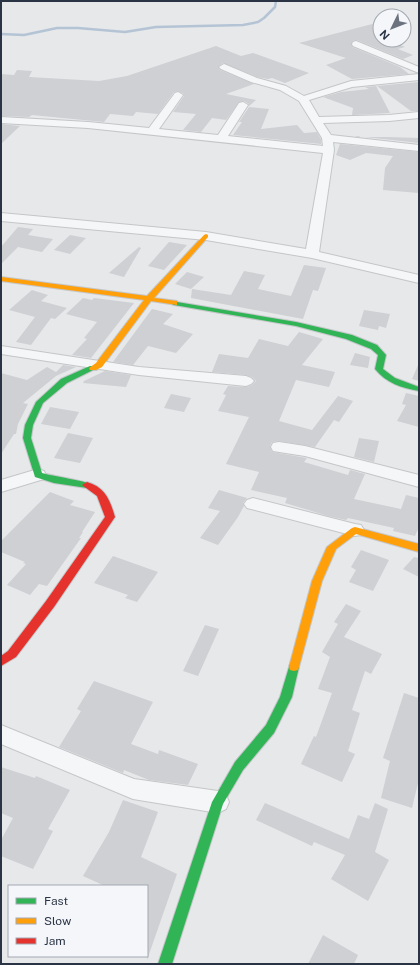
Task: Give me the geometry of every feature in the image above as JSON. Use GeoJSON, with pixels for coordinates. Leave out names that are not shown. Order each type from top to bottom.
{"type":"FeatureCollection","features":[{"type":"Feature","properties":{"kind":"street"},"geometry":{"type":"LineString","coordinates":[[356,44],[419,70]]}},
{"type":"Feature","properties":{"kind":"street"},"geometry":{"type":"LineString","coordinates":[[224,67],[254,80],[283,88],[303,99],[327,138],[329,150],[312,254]]}},
{"type":"Feature","properties":{"kind":"street"},"geometry":{"type":"LineString","coordinates":[[237,72],[252,69]]}},
{"type":"Feature","properties":{"kind":"street"},"geometry":{"type":"LineString","coordinates":[[303,99],[351,84],[419,78]]}},
{"type":"Feature","properties":{"kind":"street"},"geometry":{"type":"LineString","coordinates":[[152,132],[178,95]]}},
{"type":"Feature","properties":{"kind":"street"},"geometry":{"type":"LineString","coordinates":[[221,139],[243,105]]}},
{"type":"Feature","properties":{"kind":"street"},"geometry":{"type":"LineString","coordinates":[[317,120],[389,118],[419,114]]}},
{"type":"Feature","properties":{"kind":"street"},"geometry":{"type":"LineString","coordinates":[[1,120],[88,125],[329,150]]}},
{"type":"Feature","properties":{"kind":"street"},"geometry":{"type":"LineString","coordinates":[[327,138],[419,148]]}},
{"type":"Feature","properties":{"kind":"street"},"geometry":{"type":"LineString","coordinates":[[1,217],[206,236],[312,254],[419,279]]}},
{"type":"Feature","properties":{"kind":"street"},"geometry":{"type":"LineString","coordinates":[[38,475],[27,438],[29,425],[40,402],[64,381],[99,365],[149,299],[206,236]]}},
{"type":"Feature","properties":{"kind":"street"},"geometry":{"type":"LineString","coordinates":[[1,280],[110,293],[266,318],[349,337],[374,347],[382,355],[379,369],[382,374],[388,378],[419,389]]}},
{"type":"Feature","properties":{"kind":"street"},"geometry":{"type":"LineString","coordinates":[[1,350],[139,371],[246,381]]}},
{"type":"Feature","properties":{"kind":"street"},"geometry":{"type":"LineString","coordinates":[[279,447],[305,451],[419,481]]}},
{"type":"Feature","properties":{"kind":"street"},"geometry":{"type":"LineString","coordinates":[[1,486],[38,475],[44,478],[75,482],[96,488],[104,496],[110,517],[50,604],[12,654],[1,662]]}},
{"type":"Feature","properties":{"kind":"street"},"geometry":{"type":"LineString","coordinates":[[253,504],[419,548]]}},
{"type":"Feature","properties":{"kind":"street"},"geometry":{"type":"LineString","coordinates":[[165,964],[218,802],[239,766],[270,729],[280,710],[286,697],[317,581],[332,547],[355,530]]}},
{"type":"Feature","properties":{"kind":"street"},"geometry":{"type":"LineString","coordinates":[[1,734],[133,789],[218,802]]}},
{"type":"Feature","properties":{"kind":"building"},"geometry":{"type":"Polygon","coordinates":[[[372,24],[372,46],[357,40],[352,41],[352,47],[400,67],[409,74],[352,79],[326,65],[346,58],[299,43],[372,24]]]}},
{"type":"Feature","properties":{"kind":"building"},"geometry":{"type":"Polygon","coordinates":[[[216,46],[241,56],[253,53],[309,73],[285,83],[272,78],[268,79],[257,77],[223,63],[218,67],[220,70],[254,84],[226,94],[256,100],[249,106],[249,104],[244,101],[239,102],[226,120],[212,118],[201,132],[183,130],[196,114],[173,112],[184,96],[184,94],[178,91],[174,92],[158,114],[136,112],[133,116],[110,114],[104,122],[32,115],[29,117],[1,116],[1,74],[14,75],[17,70],[32,71],[29,77],[99,81],[127,76],[216,46]]]}},
{"type":"Feature","properties":{"kind":"building"},"geometry":{"type":"Polygon","coordinates":[[[376,48],[402,48],[398,49],[413,55],[403,59],[376,48]]]}},
{"type":"Feature","properties":{"kind":"building"},"geometry":{"type":"Polygon","coordinates":[[[419,82],[419,111],[411,111],[377,86],[419,82]]]}},
{"type":"Feature","properties":{"kind":"building"},"geometry":{"type":"Polygon","coordinates":[[[376,86],[390,113],[352,115],[353,108],[323,97],[341,92],[369,89],[365,87],[376,86]]]}},
{"type":"Feature","properties":{"kind":"building"},"geometry":{"type":"Polygon","coordinates":[[[249,107],[269,109],[261,129],[297,125],[304,133],[317,132],[321,139],[321,144],[233,135],[242,122],[239,122],[249,107]]]}},
{"type":"Feature","properties":{"kind":"building"},"geometry":{"type":"Polygon","coordinates":[[[1,124],[20,126],[1,144],[1,124]]]}},
{"type":"Feature","properties":{"kind":"building"},"geometry":{"type":"Polygon","coordinates":[[[356,136],[419,138],[419,143],[356,136]]]}},
{"type":"Feature","properties":{"kind":"building"},"geometry":{"type":"Polygon","coordinates":[[[340,144],[419,152],[419,193],[383,190],[385,168],[393,156],[366,153],[350,160],[336,155],[340,144]]]}},
{"type":"Feature","properties":{"kind":"building"},"geometry":{"type":"Polygon","coordinates":[[[18,227],[33,229],[28,235],[53,239],[42,252],[18,247],[1,264],[1,247],[18,227]]]}},
{"type":"Feature","properties":{"kind":"building"},"geometry":{"type":"Polygon","coordinates":[[[70,235],[86,238],[70,254],[54,250],[70,235]]]}},
{"type":"Feature","properties":{"kind":"building"},"geometry":{"type":"Polygon","coordinates":[[[169,242],[187,245],[164,270],[148,266],[169,242]]]}},
{"type":"Feature","properties":{"kind":"building"},"geometry":{"type":"Polygon","coordinates":[[[139,247],[141,248],[124,277],[109,273],[139,247]]]}},
{"type":"Feature","properties":{"kind":"building"},"geometry":{"type":"Polygon","coordinates":[[[304,265],[326,268],[318,291],[313,290],[303,319],[191,298],[192,289],[231,295],[244,271],[265,275],[258,289],[291,296],[304,265]]]}},
{"type":"Feature","properties":{"kind":"building"},"geometry":{"type":"Polygon","coordinates":[[[187,272],[204,277],[191,289],[175,284],[187,272]]]}},
{"type":"Feature","properties":{"kind":"building"},"geometry":{"type":"Polygon","coordinates":[[[32,290],[48,295],[41,301],[67,308],[55,319],[51,318],[31,345],[16,342],[35,317],[9,310],[32,290]]]}},
{"type":"Feature","properties":{"kind":"building"},"geometry":{"type":"Polygon","coordinates":[[[83,298],[134,303],[91,358],[72,355],[87,339],[84,338],[97,322],[66,314],[83,298]]]}},
{"type":"Feature","properties":{"kind":"building"},"geometry":{"type":"Polygon","coordinates":[[[152,309],[173,314],[163,324],[193,334],[176,353],[148,346],[133,365],[113,362],[152,309]]]}},
{"type":"Feature","properties":{"kind":"building"},"geometry":{"type":"Polygon","coordinates":[[[364,310],[390,314],[386,328],[379,326],[378,330],[359,326],[364,310]]]}},
{"type":"Feature","properties":{"kind":"building"},"geometry":{"type":"Polygon","coordinates":[[[299,332],[323,339],[302,365],[335,372],[329,387],[296,380],[279,421],[312,430],[338,396],[353,401],[339,422],[334,420],[315,447],[279,441],[272,442],[270,446],[272,452],[307,458],[304,462],[348,475],[350,470],[365,474],[354,499],[401,509],[406,495],[419,498],[419,527],[415,536],[393,531],[394,528],[348,518],[346,520],[328,516],[285,503],[287,498],[251,490],[259,472],[226,464],[249,417],[218,411],[226,395],[223,394],[228,386],[247,387],[256,381],[252,377],[246,375],[212,372],[219,354],[248,358],[259,339],[288,346],[299,332]]]}},
{"type":"Feature","properties":{"kind":"building"},"geometry":{"type":"Polygon","coordinates":[[[355,353],[370,357],[368,368],[350,365],[355,353]]]}},
{"type":"Feature","properties":{"kind":"building"},"geometry":{"type":"Polygon","coordinates":[[[419,363],[419,381],[412,379],[419,363]]]}},
{"type":"Feature","properties":{"kind":"building"},"geometry":{"type":"Polygon","coordinates":[[[63,365],[76,367],[56,376],[23,403],[28,404],[18,424],[16,434],[14,434],[1,454],[1,373],[27,380],[47,367],[56,372],[63,365]]]}},
{"type":"Feature","properties":{"kind":"building"},"geometry":{"type":"Polygon","coordinates":[[[105,371],[131,375],[126,387],[83,383],[84,381],[105,371]]]}},
{"type":"Feature","properties":{"kind":"building"},"geometry":{"type":"Polygon","coordinates":[[[406,393],[419,396],[419,427],[397,421],[406,405],[402,404],[406,393]]]}},
{"type":"Feature","properties":{"kind":"building"},"geometry":{"type":"Polygon","coordinates":[[[171,394],[191,398],[184,412],[164,408],[171,394]]]}},
{"type":"Feature","properties":{"kind":"building"},"geometry":{"type":"Polygon","coordinates":[[[50,407],[79,412],[70,429],[41,424],[50,407]]]}},
{"type":"Feature","properties":{"kind":"building"},"geometry":{"type":"Polygon","coordinates":[[[68,433],[93,438],[80,463],[54,458],[68,433]]]}},
{"type":"Feature","properties":{"kind":"building"},"geometry":{"type":"Polygon","coordinates":[[[359,438],[379,441],[374,462],[354,457],[359,438]]]}},
{"type":"Feature","properties":{"kind":"building"},"geometry":{"type":"Polygon","coordinates":[[[219,490],[247,498],[243,503],[244,506],[238,517],[218,545],[200,538],[220,511],[208,508],[219,490]]]}},
{"type":"Feature","properties":{"kind":"building"},"geometry":{"type":"Polygon","coordinates":[[[50,492],[74,501],[70,505],[95,512],[79,538],[81,538],[47,586],[39,584],[30,595],[7,585],[26,564],[23,563],[25,562],[1,552],[1,541],[50,492]]]}},
{"type":"Feature","properties":{"kind":"building"},"geometry":{"type":"Polygon","coordinates":[[[361,550],[389,560],[373,591],[349,582],[356,570],[351,567],[361,550]]]}},
{"type":"Feature","properties":{"kind":"building"},"geometry":{"type":"Polygon","coordinates":[[[113,556],[158,572],[137,602],[125,598],[128,595],[94,583],[113,556]]]}},
{"type":"Feature","properties":{"kind":"building"},"geometry":{"type":"Polygon","coordinates":[[[414,557],[419,558],[419,577],[403,569],[414,557]]]}},
{"type":"Feature","properties":{"kind":"building"},"geometry":{"type":"Polygon","coordinates":[[[346,604],[361,611],[344,637],[382,654],[371,674],[365,671],[352,710],[360,713],[348,751],[355,754],[342,782],[301,764],[314,736],[316,737],[332,693],[318,689],[330,657],[322,652],[338,624],[334,622],[346,604]]]}},
{"type":"Feature","properties":{"kind":"building"},"geometry":{"type":"Polygon","coordinates":[[[205,625],[219,629],[198,676],[183,671],[205,625]]]}},
{"type":"Feature","properties":{"kind":"building"},"geometry":{"type":"Polygon","coordinates":[[[94,681],[153,702],[131,744],[158,754],[159,750],[198,764],[188,785],[149,780],[124,770],[123,773],[59,747],[81,711],[77,709],[94,681]]]}},
{"type":"Feature","properties":{"kind":"building"},"geometry":{"type":"Polygon","coordinates":[[[404,693],[419,698],[419,779],[412,808],[381,798],[390,761],[383,758],[404,693]]]}},
{"type":"Feature","properties":{"kind":"building"},"geometry":{"type":"Polygon","coordinates":[[[1,767],[35,778],[36,776],[70,790],[48,829],[53,831],[33,869],[1,856],[1,840],[13,818],[1,813],[1,767]]]}},
{"type":"Feature","properties":{"kind":"building"},"geometry":{"type":"Polygon","coordinates":[[[123,800],[158,812],[141,857],[177,874],[147,960],[148,885],[103,885],[83,876],[109,832],[123,800]]]}},
{"type":"Feature","properties":{"kind":"building"},"geometry":{"type":"Polygon","coordinates":[[[265,803],[349,839],[358,815],[369,819],[375,803],[388,809],[375,852],[389,860],[368,901],[331,879],[345,855],[314,842],[312,846],[256,820],[265,803]]]}},
{"type":"Feature","properties":{"kind":"building"},"geometry":{"type":"Polygon","coordinates":[[[323,935],[358,955],[354,964],[308,964],[323,935]]]}},
{"type":"Feature","properties":{"kind":"waterway"},"geometry":{"type":"LineString","coordinates":[[1,34],[24,35],[57,28],[78,28],[125,32],[156,27],[243,25],[258,22],[264,18],[275,7],[276,1]]}},
{"type":"Feature","properties":{"kind":"traffic: fast"},"geometry":{"type":"LineString","coordinates":[[174,303],[296,324],[349,337],[374,347],[382,355],[379,369],[392,380],[403,385],[419,389]]}},
{"type":"Feature","properties":{"kind":"traffic: fast"},"geometry":{"type":"LineString","coordinates":[[87,485],[54,480],[38,475],[27,438],[29,425],[40,402],[64,381],[93,368]]}},
{"type":"Feature","properties":{"kind":"traffic: fast"},"geometry":{"type":"LineString","coordinates":[[165,964],[218,802],[239,766],[270,729],[286,697],[294,667]]}},
{"type":"Feature","properties":{"kind":"traffic: slow"},"geometry":{"type":"LineString","coordinates":[[93,368],[99,365],[149,299],[206,236]]}},
{"type":"Feature","properties":{"kind":"traffic: slow"},"geometry":{"type":"LineString","coordinates":[[1,279],[174,303]]}},
{"type":"Feature","properties":{"kind":"traffic: slow"},"geometry":{"type":"LineString","coordinates":[[294,667],[317,581],[332,547],[355,530],[419,548]]}},
{"type":"Feature","properties":{"kind":"traffic: jam"},"geometry":{"type":"LineString","coordinates":[[1,662],[12,654],[50,604],[110,517],[101,493],[93,487],[87,485]]}}]}
